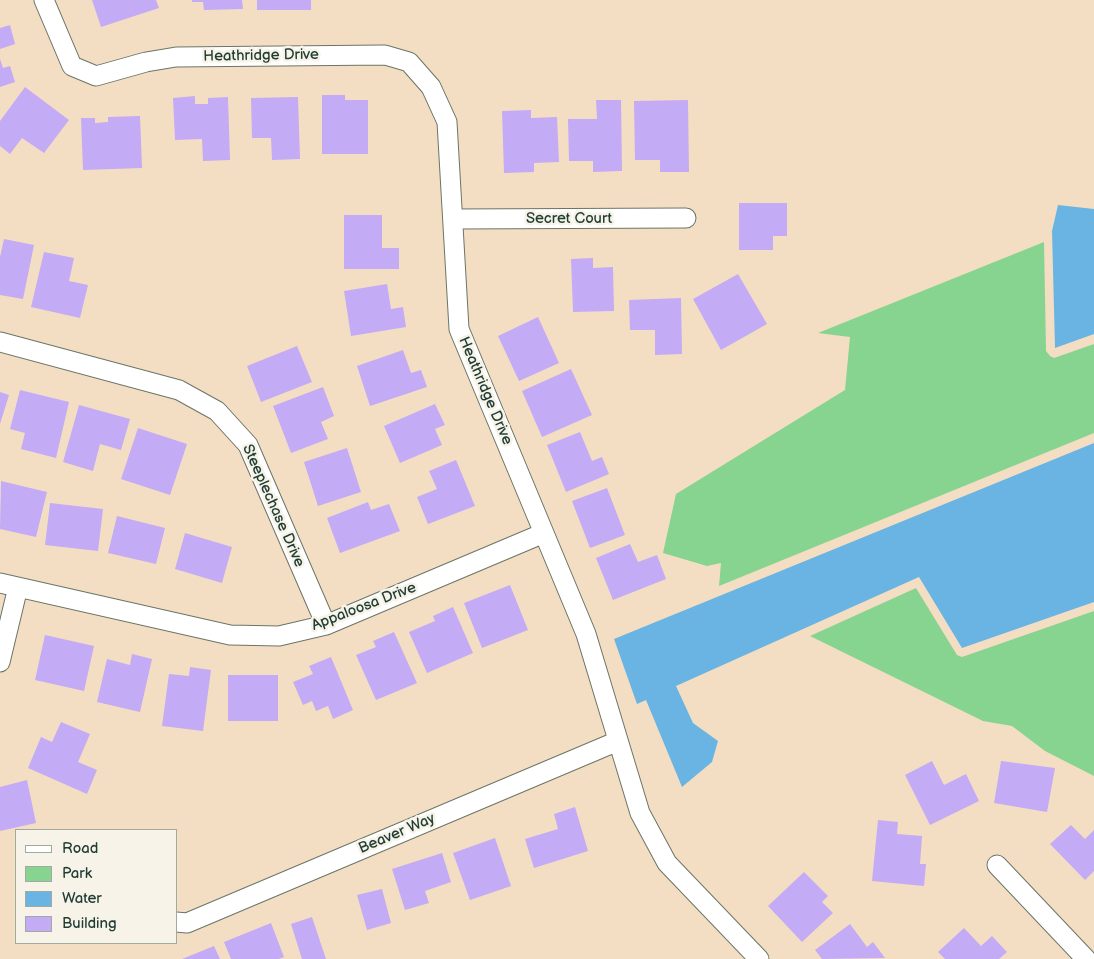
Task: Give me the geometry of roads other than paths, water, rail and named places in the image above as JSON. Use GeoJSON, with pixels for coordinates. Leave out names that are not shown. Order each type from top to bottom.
{"type":"FeatureCollection","features":[{"type":"Feature","properties":{"kind":"street","name":"Heathridge Drive"},"geometry":{"type":"LineString","coordinates":[[44,0],[72,66],[96,76],[146,62],[176,57],[385,55],[409,62],[431,87],[447,122],[459,329],[586,634],[640,813],[667,863],[759,959]]}},
{"type":"Feature","properties":{"kind":"street","name":"Secret Court"},"geometry":{"type":"LineString","coordinates":[[453,219],[686,218]]}},
{"type":"Feature","properties":{"kind":"street","name":"Steeplechase Drive"},"geometry":{"type":"LineString","coordinates":[[0,342],[179,390],[217,411],[248,445],[326,624]]}},
{"type":"Feature","properties":{"kind":"street","name":"Appaloosa Drive"},"geometry":{"type":"LineString","coordinates":[[9,585],[230,635],[279,636],[326,624],[544,533]]}},
{"type":"Feature","properties":{"kind":"street"},"geometry":{"type":"LineString","coordinates":[[0,662],[9,585]]}},
{"type":"Feature","properties":{"kind":"street","name":"Beaver Way"},"geometry":{"type":"LineString","coordinates":[[178,922],[188,923],[618,741]]}},
{"type":"Feature","properties":{"kind":"street"},"geometry":{"type":"LineString","coordinates":[[997,865],[1086,959]]}},
{"type":"Feature","properties":{"kind":"water"},"geometry":{"type":"Polygon","coordinates":[[[1058,205],[1094,209],[1094,334],[1055,348],[1052,231],[1058,205]]]}},
{"type":"Feature","properties":{"kind":"water"},"geometry":{"type":"Polygon","coordinates":[[[1094,443],[1094,602],[962,648],[919,577],[676,686],[693,723],[718,741],[712,762],[682,787],[646,700],[637,704],[614,639],[1094,443]]]}}]}
